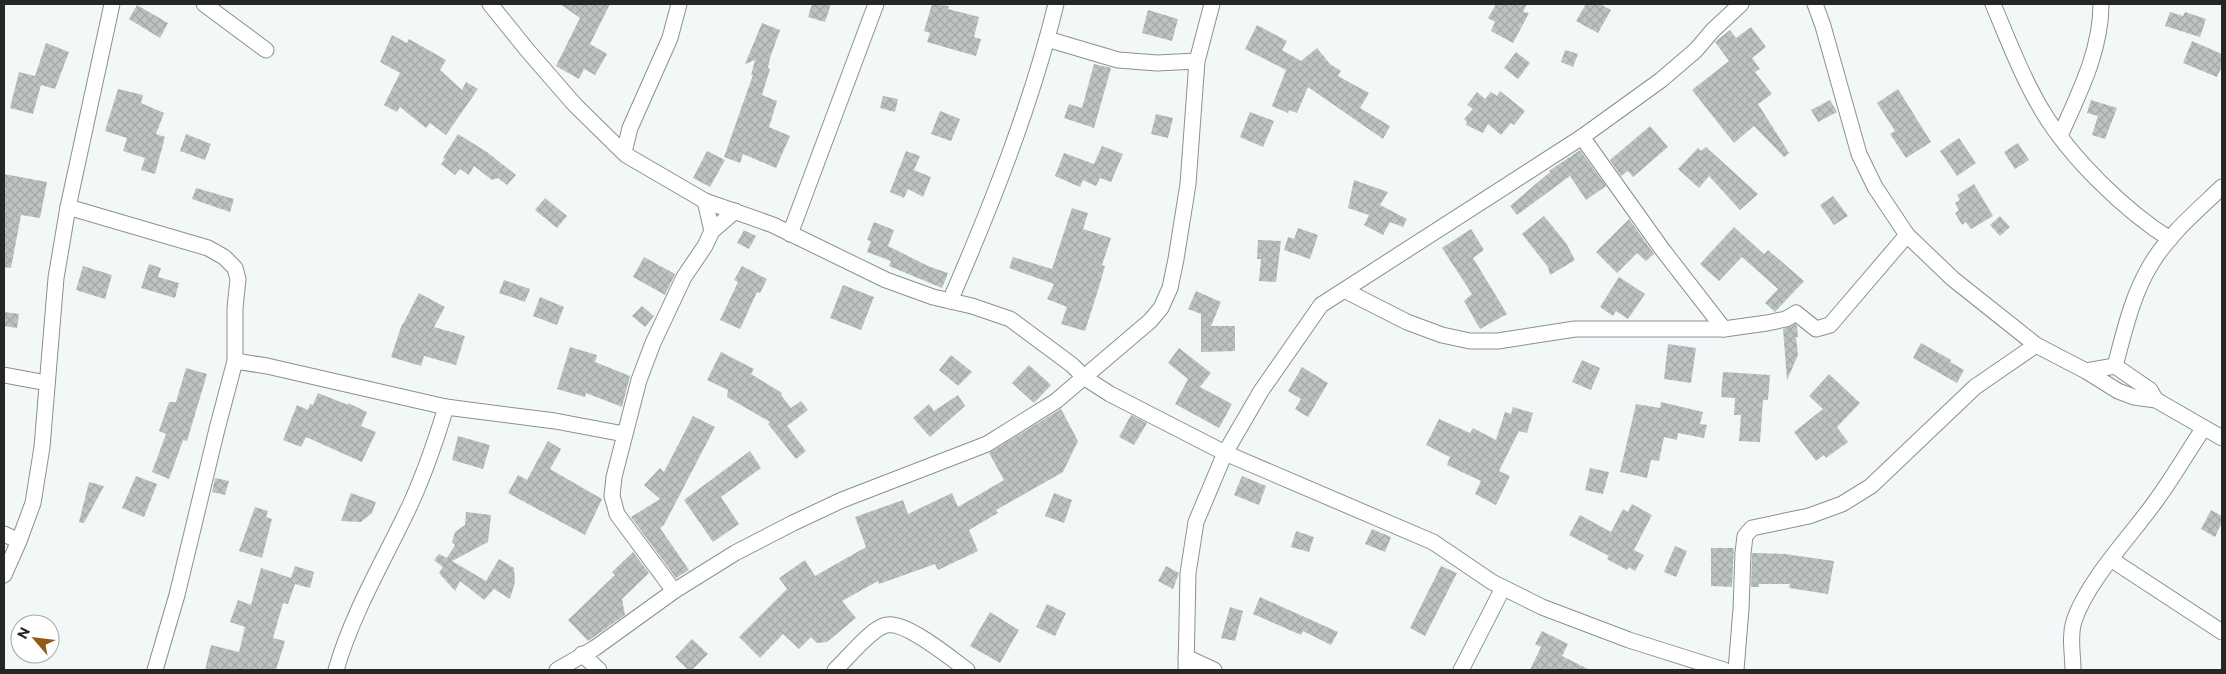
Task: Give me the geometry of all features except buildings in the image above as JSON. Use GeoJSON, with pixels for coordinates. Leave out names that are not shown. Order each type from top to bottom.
{"type":"FeatureCollection","features":[{"type":"Feature","properties":{"kind":"street"},"geometry":{"type":"LineString","coordinates":[[4,575],[34,503],[42,447],[56,278],[68,208],[112,4]]}},
{"type":"Feature","properties":{"kind":"street"},"geometry":{"type":"LineString","coordinates":[[204,4],[266,50]]}},
{"type":"Feature","properties":{"kind":"street"},"geometry":{"type":"LineString","coordinates":[[490,4],[575,105],[624,152],[705,201],[773,225],[886,280],[933,297],[972,306],[1010,319],[1065,360],[1085,378],[1110,394],[1225,453],[1432,542],[1492,582],[1542,607],[1629,640],[1724,670]]}},
{"type":"Feature","properties":{"kind":"street"},"geometry":{"type":"LineString","coordinates":[[624,152],[630,128],[670,38],[679,4]]}},
{"type":"Feature","properties":{"kind":"street"},"geometry":{"type":"LineString","coordinates":[[790,234],[876,4]]}},
{"type":"Feature","properties":{"kind":"street"},"geometry":{"type":"LineString","coordinates":[[950,301],[1015,142],[1056,4]]}},
{"type":"Feature","properties":{"kind":"street"},"geometry":{"type":"LineString","coordinates":[[557,670],[594,648],[674,591],[735,553],[842,500],[987,444],[1056,401],[1150,321],[1161,308],[1170,288],[1188,184],[1197,61],[1212,4]]}},
{"type":"Feature","properties":{"kind":"street"},"geometry":{"type":"LineString","coordinates":[[1214,670],[1186,664],[1188,573],[1196,522],[1225,453],[1260,391],[1316,311],[1321,305],[1346,291],[1479,202],[1582,137],[1667,75],[1696,50],[1713,30],[1742,4]]}},
{"type":"Feature","properties":{"kind":"street"},"geometry":{"type":"LineString","coordinates":[[1815,4],[1859,154],[1875,187],[1907,235],[1952,279],[2036,345],[2086,370],[2118,391],[2156,400],[2203,429],[2222,438]]}},
{"type":"Feature","properties":{"kind":"street"},"geometry":{"type":"LineString","coordinates":[[1993,4],[2039,104],[2060,136],[2078,158],[2122,202],[2153,228],[2170,239]]}},
{"type":"Feature","properties":{"kind":"street"},"geometry":{"type":"LineString","coordinates":[[2060,136],[2095,51],[2101,24],[2101,4]]}},
{"type":"Feature","properties":{"kind":"street"},"geometry":{"type":"LineString","coordinates":[[1047,39],[1118,60],[1157,63],[1197,61]]}},
{"type":"Feature","properties":{"kind":"street"},"geometry":{"type":"LineString","coordinates":[[1582,137],[1662,249],[1724,330]]}},
{"type":"Feature","properties":{"kind":"street"},"geometry":{"type":"LineString","coordinates":[[2115,366],[2131,309],[2150,266],[2170,239],[2222,187]]}},
{"type":"Feature","properties":{"kind":"street"},"geometry":{"type":"LineString","coordinates":[[705,201],[712,231]]}},
{"type":"Feature","properties":{"kind":"street"},"geometry":{"type":"LineString","coordinates":[[68,208],[208,248],[224,257],[235,268],[238,279],[235,308],[235,361],[177,595],[155,670]]}},
{"type":"Feature","properties":{"kind":"street"},"geometry":{"type":"LineString","coordinates":[[674,591],[618,514],[612,496],[614,477],[639,380],[653,343],[684,277],[705,246],[712,231],[736,211]]}},
{"type":"Feature","properties":{"kind":"street"},"geometry":{"type":"LineString","coordinates":[[1346,291],[1407,322],[1442,335],[1470,341],[1498,341],[1574,329],[1724,330],[1786,319],[1796,313],[1816,329],[1830,325],[1907,235]]}},
{"type":"Feature","properties":{"kind":"street"},"geometry":{"type":"LineString","coordinates":[[1736,670],[1743,553],[1746,536],[1752,528],[1809,516],[1842,504],[1871,486],[1975,387],[2036,345]]}},
{"type":"Feature","properties":{"kind":"street"},"geometry":{"type":"LineString","coordinates":[[235,361],[267,366],[446,407],[555,421],[624,434]]}},
{"type":"Feature","properties":{"kind":"street"},"geometry":{"type":"LineString","coordinates":[[2086,370],[2115,366],[2150,390],[2156,400]]}},
{"type":"Feature","properties":{"kind":"street"},"geometry":{"type":"LineString","coordinates":[[4,375],[47,383]]}},
{"type":"Feature","properties":{"kind":"street"},"geometry":{"type":"LineString","coordinates":[[336,670],[343,645],[432,454],[446,407]]}},
{"type":"Feature","properties":{"kind":"street"},"geometry":{"type":"LineString","coordinates":[[2073,670],[2071,641],[2073,623],[2079,609],[2118,548],[2155,503],[2203,429]]}},
{"type":"Feature","properties":{"kind":"street"},"geometry":{"type":"LineString","coordinates":[[4,534],[19,541]]}},
{"type":"Feature","properties":{"kind":"street"},"geometry":{"type":"LineString","coordinates":[[2112,560],[2222,632]]}},
{"type":"Feature","properties":{"kind":"street"},"geometry":{"type":"LineString","coordinates":[[1461,670],[1503,588]]}},
{"type":"Feature","properties":{"kind":"street"},"geometry":{"type":"LineString","coordinates":[[835,670],[876,631],[888,624],[902,627],[936,646],[967,670]]}},
{"type":"Feature","properties":{"kind":"street"},"geometry":{"type":"LineString","coordinates":[[582,654],[598,670]]}}]}
